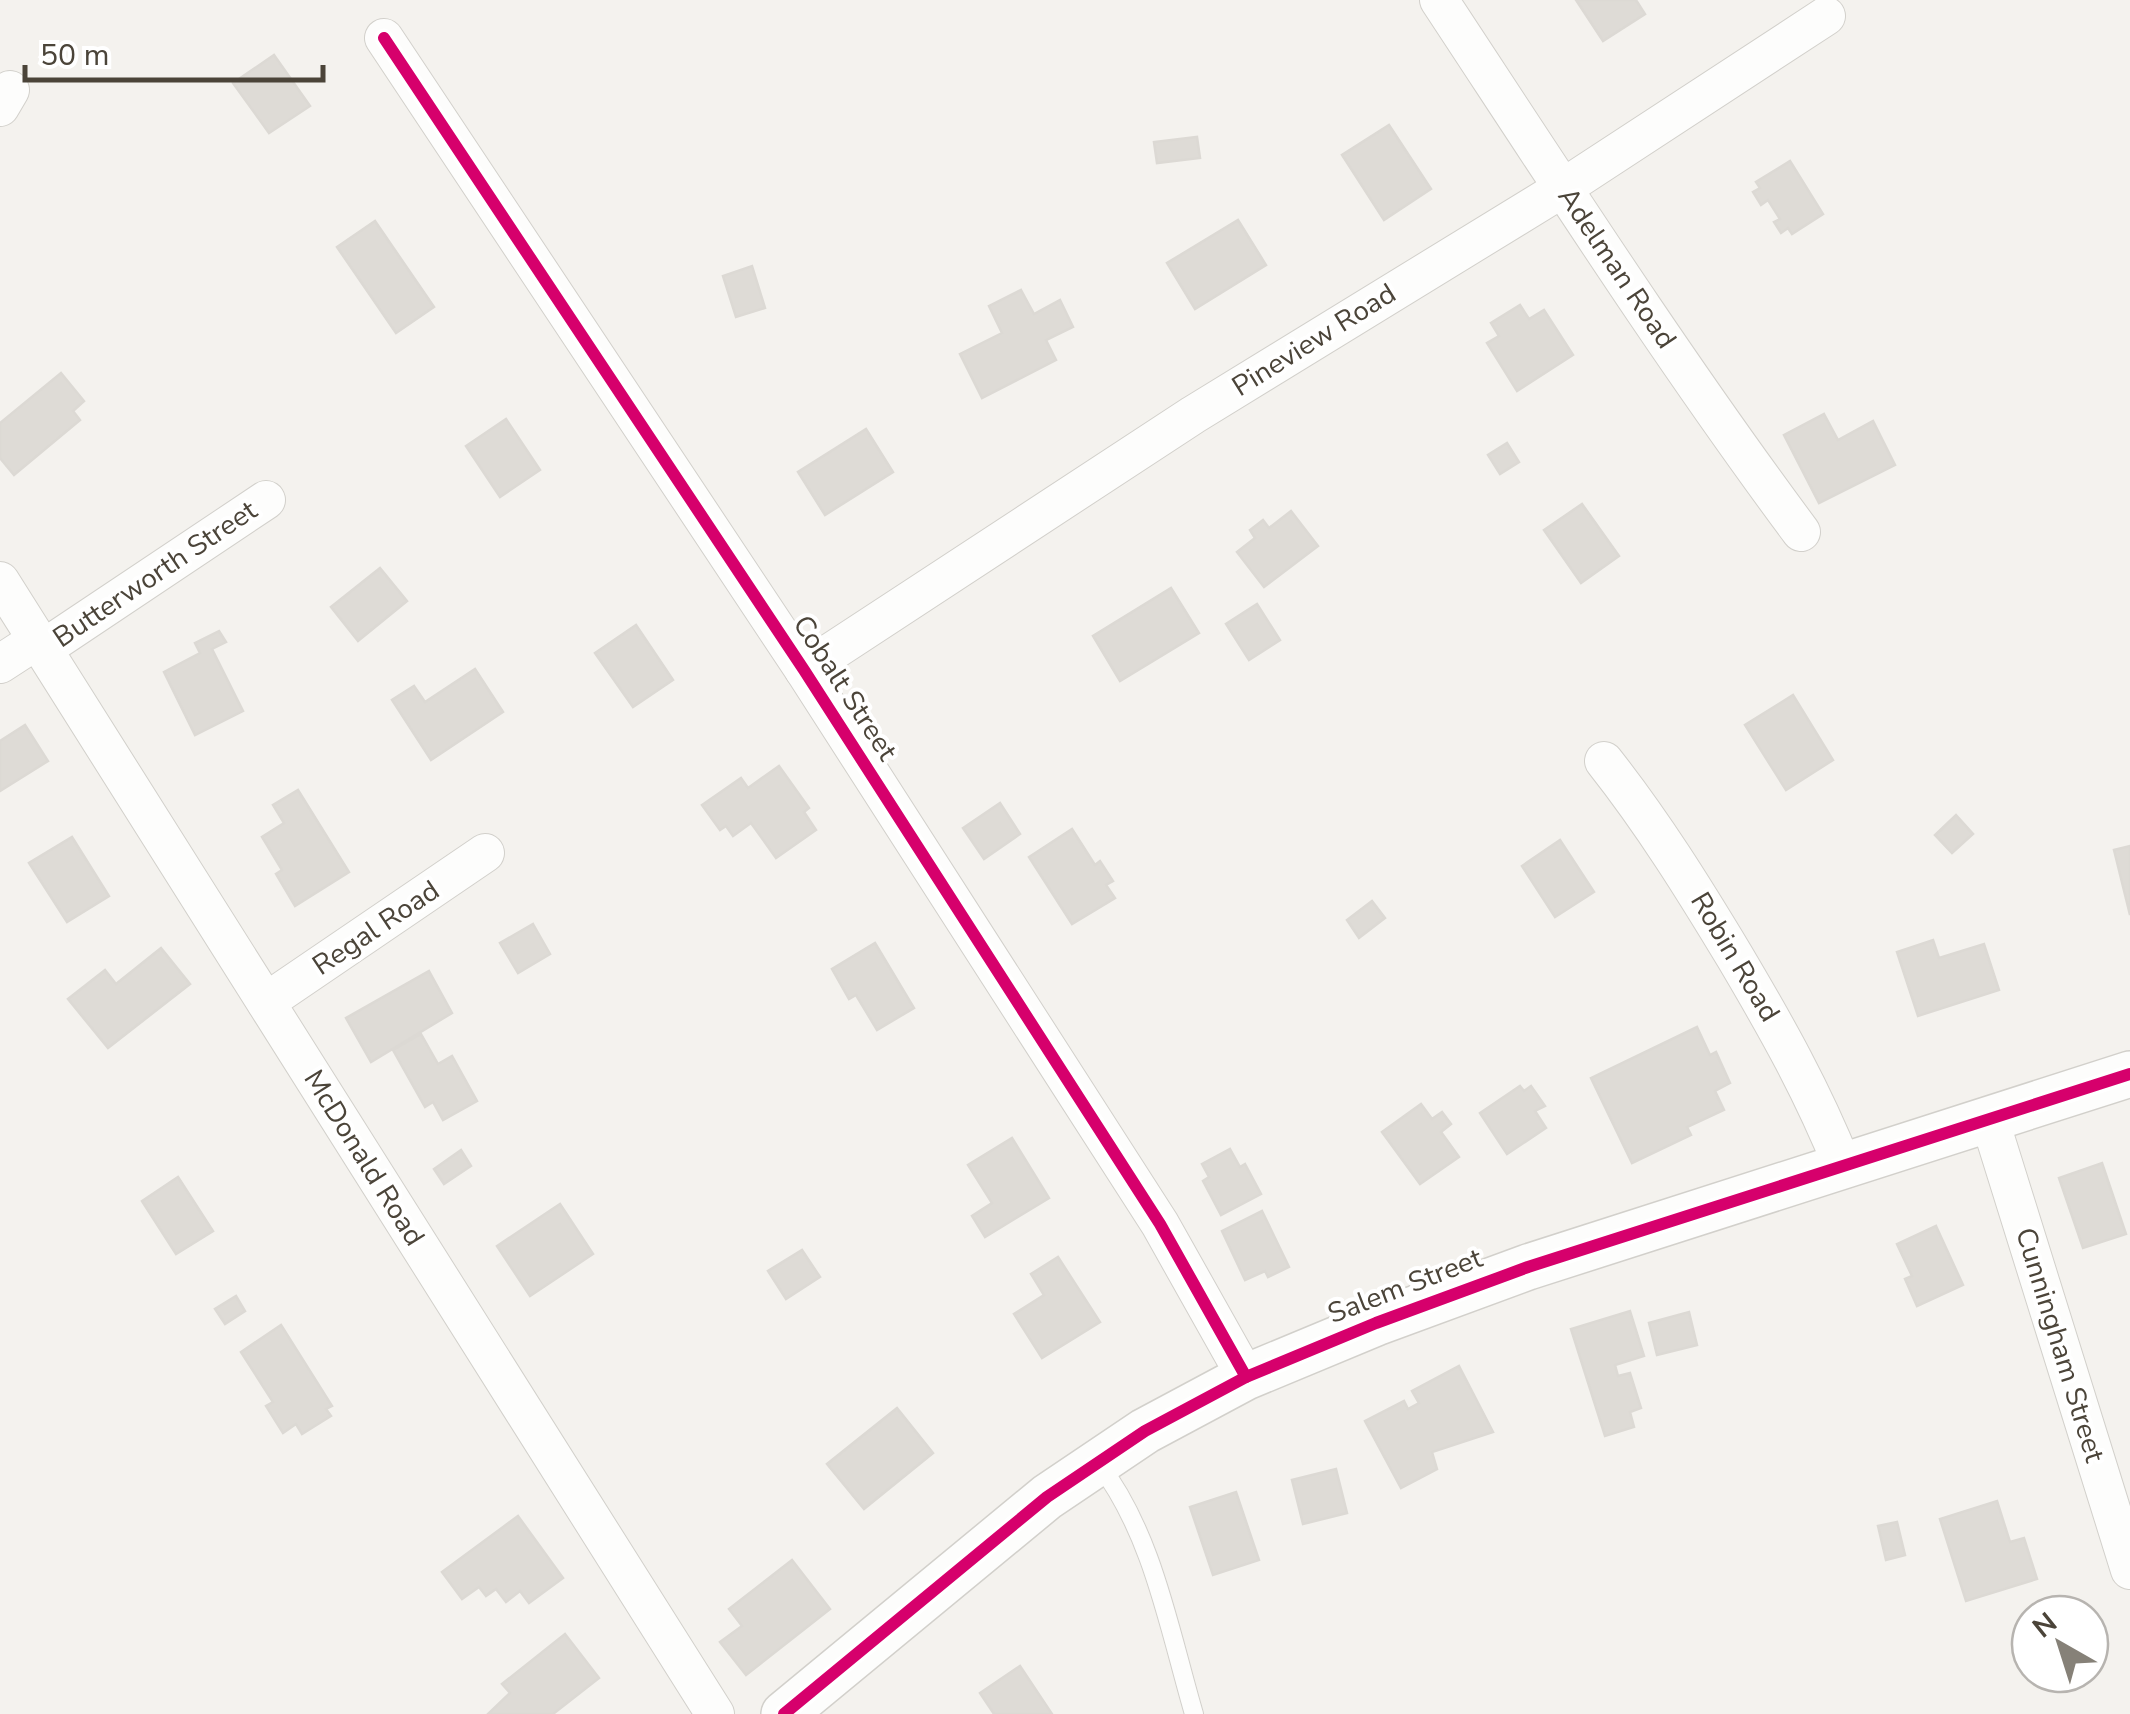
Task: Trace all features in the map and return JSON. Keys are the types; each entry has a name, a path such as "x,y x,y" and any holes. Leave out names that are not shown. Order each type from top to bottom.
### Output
{"street":[{"name":"Adelman Road","path":"1440,0 1562,188 1801,532"},
{"name":"Pineview Road","path":"804,670 1192,415 1562,188 1826,16"},
{"name":"Cobalt Street","path":"384,38 804,670 1160,1224 1246,1377"},
{"name":"Butterworth Street","path":"40,644 266,500"},
{"name":"McDonald Road","path":"0,580 715,1714"},
{"path":"0,664 40,644"},
{"name":"Robin Road","path":"1604,761 1650,819 1780,1033 1809,1084 1844,1166"},
{"name":"Regal Road","path":"266,1002 485,852"},
{"name":"Salem Street","path":"784,1714 1046,1497 1145,1431 1246,1377 1376,1322 1528,1267 2130,1074"},
{"name":"Cunningham Street","path":"1990,1121 2130,1570"}],"lane":[{"path":"1097,1461 1115,1484 1146,1549 1194,1714"}],"building":[{"path":"1576,0 1636,0 1645,14 1603,41"},
{"path":"274,55 310,106 269,133 233,83"},
{"path":"1389,125 1431,189 1384,220 1342,155"},
{"path":"1197,137 1200,158 1157,163 1154,142"},
{"path":"1790,161 1823,214 1792,234 1788,228 1781,233 1774,222 1780,219 1768,200 1761,205 1753,192 1760,188 1756,182"},
{"path":"1238,220 1266,265 1195,309 1167,263"},
{"path":"375,221 434,307 396,333 337,247"},
{"path":"752,266 765,308 736,317 723,276"},
{"path":"1021,290 1034,314 1060,300 1073,327 1046,340 1056,360 982,398 960,354 1002,333 989,306"},
{"path":"1520,305 1529,319 1544,310 1573,355 1517,391 1487,343 1499,336 1491,323"},
{"path":"61,373 84,401 73,411 80,420 14,475 0,458 0,423"},
{"path":"1824,414 1838,440 1873,421 1895,465 1819,503 1784,435"},
{"path":"506,419 540,470 500,497 466,446"},
{"path":"866,429 893,472 825,515 798,472"},
{"path":"1507,443 1519,462 1500,474 1488,455"},
{"path":"1582,504 1619,556 1581,583 1544,530"},
{"path":"1291,511 1318,546 1264,587 1237,552 1255,538 1250,530 1263,520 1269,528"},
{"path":"380,568 407,601 358,641 331,607"},
{"path":"1171,588 1199,633 1120,681 1093,636"},
{"path":"1257,604 1280,640 1249,660 1226,624"},
{"path":"636,625 673,680 633,707 595,653"},
{"path":"219,631 226,642 212,649 243,711 195,735 164,672 200,653 195,643"},
{"path":"475,669 503,712 431,760 392,700 414,686 425,702"},
{"path":"1793,695 1833,760 1786,790 1745,725"},
{"path":"25,725 48,761 0,791 0,741"},
{"path":"779,766 809,808 804,812 816,830 776,858 751,823 733,836 726,826 720,830 702,805 741,778 748,788"},
{"path":"298,790 349,872 295,906 276,874 282,870 262,837 284,823 273,805"},
{"path":"1000,803 1020,834 984,859 963,828"},
{"path":"1956,815 1973,834 1952,853 1935,835"},
{"path":"1072,829 1095,865 1100,861 1113,881 1106,885 1115,898 1072,924 1029,857"},
{"path":"72,837 109,896 67,922 29,863"},
{"path":"1560,840 1594,892 1555,917 1522,866"},
{"path":"2130,846 2130,915 2114,850"},
{"path":"1372,901 1385,918 1359,938 1347,920"},
{"path":"533,924 550,954 518,973 500,943"},
{"path":"1933,940 1939,958 1984,944 1999,990 1918,1016 1897,952"},
{"path":"875,943 914,1008 877,1030 856,995 849,999 832,969"},
{"path":"161,948 190,984 108,1048 68,999 105,970 116,984"},
{"path":"429,971 452,1013 371,1062 346,1018"},
{"path":"1697,1027 1710,1055 1716,1052 1730,1083 1715,1091 1724,1110 1687,1127 1691,1135 1632,1163 1591,1078"},
{"path":"421,1034 438,1064 452,1056 477,1101 443,1120 433,1102 425,1107 393,1050"},
{"path":"1520,1086 1524,1091 1531,1086 1545,1106 1535,1111 1546,1128 1507,1154 1480,1113"},
{"path":"1421,1104 1432,1119 1442,1112 1451,1124 1441,1132 1459,1157 1420,1184 1382,1132"},
{"path":"1012,1138 1049,1198 985,1237 972,1216 992,1203 968,1165"},
{"path":"1230,1149 1240,1167 1245,1164 1261,1194 1221,1215 1203,1181 1209,1177 1202,1164"},
{"path":"461,1150 471,1166 444,1184 434,1169"},
{"path":"2102,1163 2126,1234 2083,1248 2059,1178"},
{"path":"178,1177 213,1231 176,1254 142,1201"},
{"path":"560,1204 593,1254 530,1296 497,1246"},
{"path":"1262,1211 1289,1267 1268,1277 1265,1271 1245,1280 1222,1231"},
{"path":"1936,1226 1963,1285 1917,1306 1905,1279 1912,1276 1897,1244"},
{"path":"802,1250 820,1277 786,1299 768,1271"},
{"path":"1058,1257 1100,1322 1042,1358 1014,1314 1044,1295 1031,1274"},
{"path":"236,1296 245,1311 225,1324 215,1309"},
{"path":"1630,1311 1644,1356 1615,1365 1618,1376 1630,1373 1641,1408 1630,1412 1634,1427 1605,1436 1571,1329"},
{"path":"1689,1312 1697,1345 1657,1355 1649,1323"},
{"path":"281,1325 332,1406 326,1409 331,1416 302,1434 296,1424 283,1433 266,1406 273,1402 241,1352"},
{"path":"1459,1366 1493,1432 1432,1452 1437,1469 1401,1488 1365,1421 1404,1401 1408,1409 1419,1403 1412,1391"},
{"path":"897,1408 933,1453 864,1509 827,1464"},
{"path":"1336,1469 1347,1513 1303,1524 1292,1480"},
{"path":"1236,1492 1259,1560 1213,1575 1190,1507"},
{"path":"1997,1501 2010,1542 2024,1538 2037,1579 1966,1601 1940,1519"},
{"path":"518,1516 563,1578 529,1603 520,1591 506,1602 496,1589 486,1596 479,1587 462,1599 442,1572"},
{"path":"1897,1522 1905,1555 1886,1560 1878,1526"},
{"path":"792,1560 830,1609 746,1675 720,1642 742,1626 729,1609"},
{"path":"565,1634 599,1678 553,1714 488,1714 510,1693 502,1684"},
{"path":"1020,1666 1052,1714 994,1714 980,1693"}],"cycle path":[{"path":"384,38 804,670 1160,1224 1246,1377"},
{"path":"784,1714 1047,1497 1145,1431 1246,1377 1376,1323 1528,1267 2130,1074"}]}
